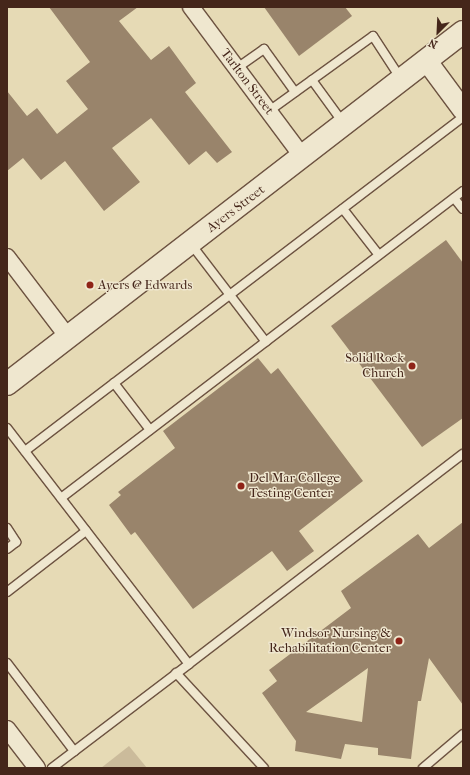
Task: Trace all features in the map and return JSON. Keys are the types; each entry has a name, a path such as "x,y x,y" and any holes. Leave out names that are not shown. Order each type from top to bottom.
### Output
{"main road":[{"name":"Ayers Street","path":"7,384 463,32"}],"street":[{"name":"Tarlton Street","path":"191,7 303,157"},
{"path":"426,60 463,110"},
{"path":"7,257 68,337"},
{"path":"7,729 37,768"}],"lane":[{"path":"269,111 373,36 401,79"},
{"path":"237,68 264,48 295,92"},
{"path":"312,80 344,124"},
{"path":"25,451 463,117"},
{"path":"61,498 463,191"},
{"path":"454,198 463,209"},
{"path":"343,208 379,256"},
{"path":"190,243 266,342"},
{"path":"114,383 150,430"},
{"path":"7,428 189,664"},
{"path":"52,768 463,454"},
{"path":"7,528 16,542 7,549"},
{"path":"7,592 86,531"},
{"path":"7,664 74,751"},
{"path":"176,673 264,768"},
{"path":"423,768 463,734"}],"shaded area":[{"path":"129,746 147,768 101,768"}],"building":[{"path":"49,7 138,7 119,21 151,60 169,46 196,83 185,92 232,152 217,163 206,151 189,165 151,118 112,148 140,182 104,211 65,161 41,180 23,158 7,171 7,91 27,116 37,108 57,134 88,109 66,81 90,62"},
{"path":"264,7 345,7 352,16 299,56"},
{"name":"Solid Rock Church","path":"446,240 463,263 463,418 422,447 331,326"},
{"name":"Del Mar College Testing Center","path":"258,358 271,374 278,368 363,481 299,531 314,551 287,571 272,551 193,609 135,532 131,535 109,505 121,495 118,492 175,448 163,431"},
{"name":"Windsor Nursing & Rehabilitation Center","path":"463,522 463,705 429,658 421,701 418,701 411,759 378,755 378,748 345,744 341,759 295,751 296,741 262,693 277,681 269,670 351,608 341,591 418,534 429,548","holes":["368,668 362,722 306,712"]}],"place":[{"name":"Ayers @ Edwards","path":"90,285"},
{"name":"Solid Rock Church","path":"412,366"},
{"name":"Del Mar College Testing Center","path":"241,486"},
{"name":"Windsor Nursing & Rehabilitation Center","path":"399,641"}]}
